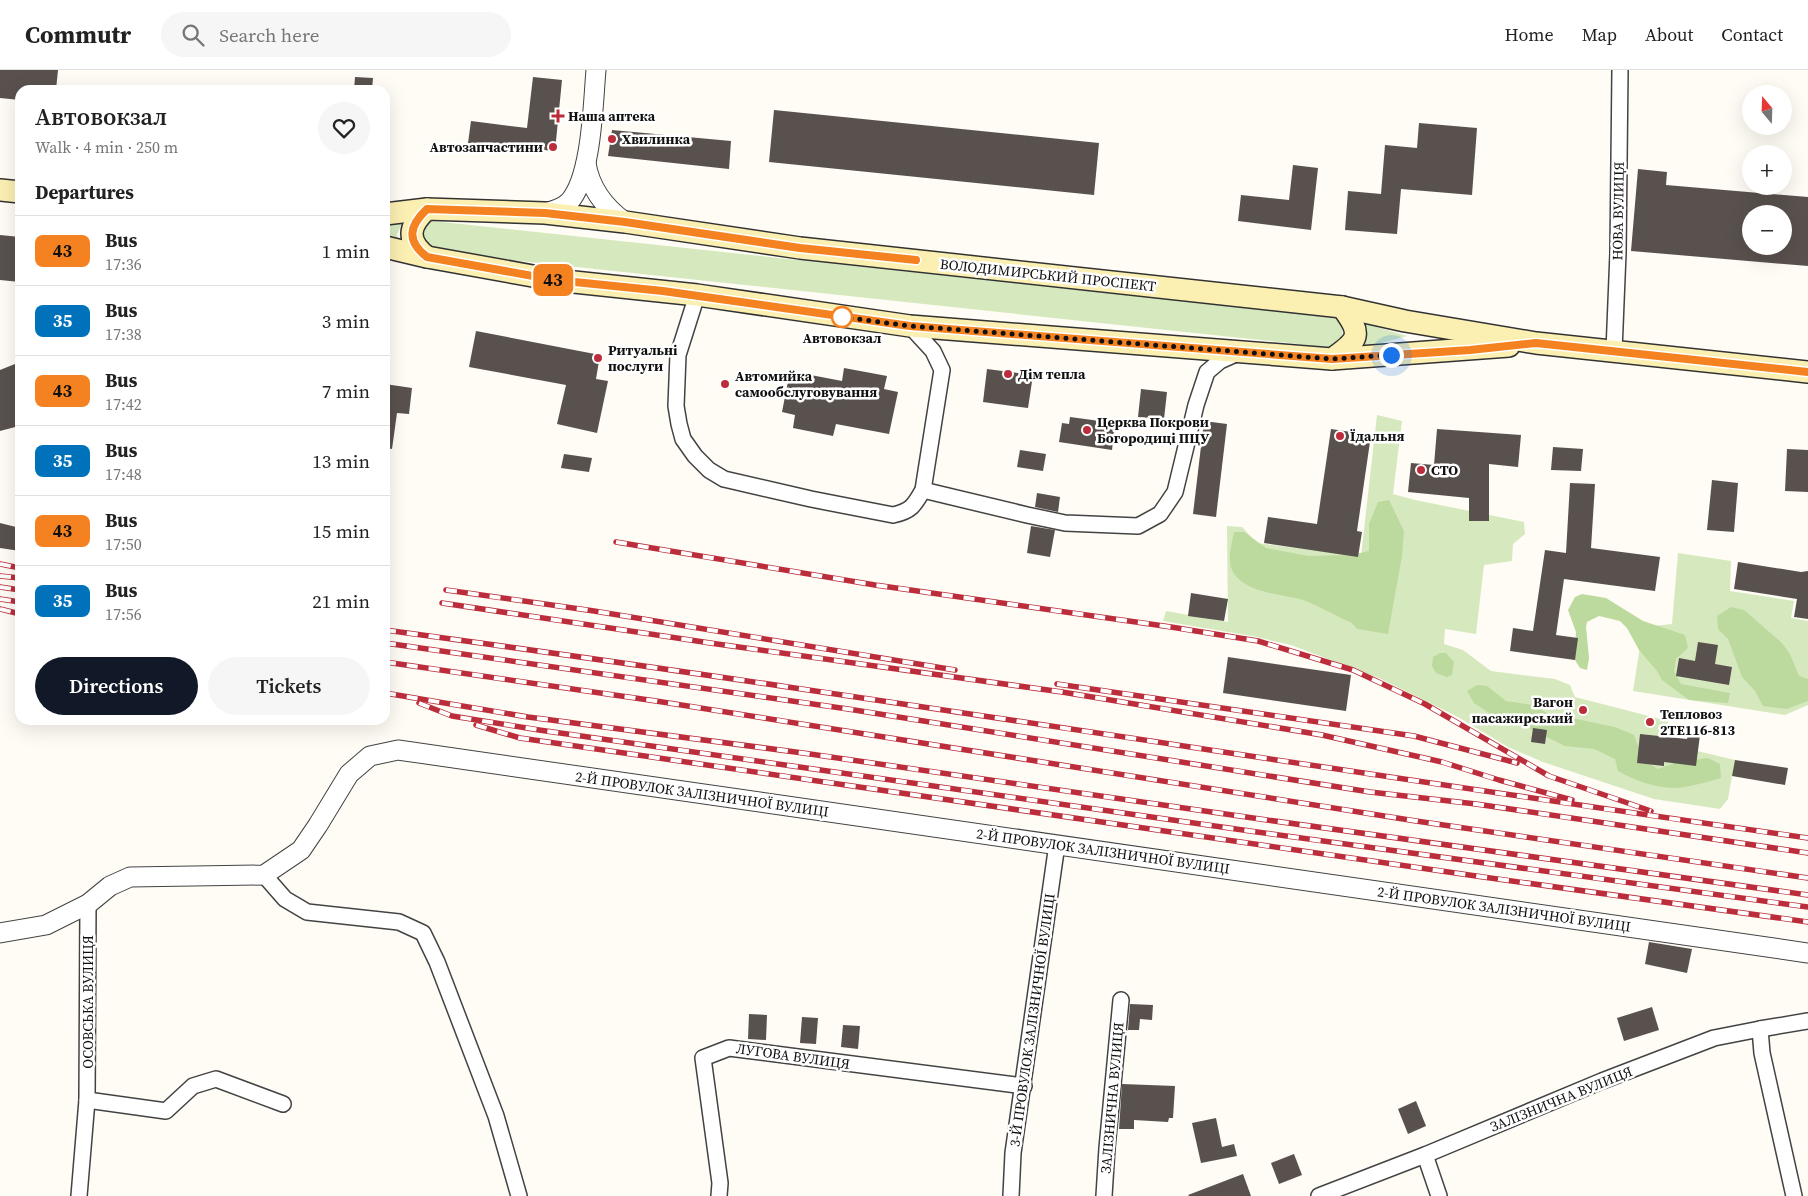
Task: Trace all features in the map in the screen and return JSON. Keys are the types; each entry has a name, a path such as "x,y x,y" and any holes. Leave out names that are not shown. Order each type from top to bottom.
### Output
{"main road":[{"path":"0,190 15,192"},
{"name":"ВОЛОДИМИРСЬКИЙ ПРОСПЕКТ","path":"390,213 427,209 545,213 625,222 800,248 1342,308 1405,321 1536,343 1808,372"},
{"path":"427,209 417,219 412,229 412,239 420,252 427,257"},
{"name":"ВОЛОДИМИРСЬКИЙ ПРОСПЕКТ","path":"390,247 427,257 555,280 696,295 910,326 1332,359 1470,350 1536,343"},
{"path":"1332,359 1349,347 1354,340 1355,331 1352,322 1342,308"}],"street":[{"path":"545,213 558,210 569,202 581,181 586,163 596,70"},
{"name":"НОВА ВУЛИЦЯ","path":"1614,351 1618,253 1620,70"},
{"path":"586,163 588,175 597,195 606,207 625,222"},
{"path":"576,191 597,195"},
{"path":"696,295 678,355 676,406 683,439 695,456 709,470 724,479 812,500 893,515 905,512 914,506 923,490 942,370 933,351 910,326"},
{"path":"923,490 1065,523 1138,526 1160,514 1175,492 1196,405 1207,372 1220,361 1241,351"},
{"name":"2-Й ПРОВУЛОК ЗАЛІЗНИЧНОЇ ВУЛИЦІ","path":"264,875 301,850 349,774 370,756 398,750 1808,953"},
{"name":"3-Й ПРОВУЛОК ЗАЛІЗНИЧНОЇ ВУЛИЦІ","path":"1011,1196 1014,1153 1057,844"},
{"path":"0,934 46,925 88,904 110,886 130,877 264,875 285,899 308,912 398,922 423,933 438,962 496,1116 518,1196"},
{"name":"ОСОВСЬКА ВУЛИЦЯ","path":"79,1196 87,1100 88,904"},
{"name":"ЗАЛІЗНИЧНА ВУЛИЦЯ","path":"1104,1196 1122,1000"},
{"name":"ЗАЛІЗНИЧНА ВУЛИЦЯ","path":"1319,1196 1425,1155 1602,1081 1714,1038 1808,1021"},
{"path":"1760,1029 1762,1053 1794,1196"},
{"name":"ЛУГОВА ВУЛИЦЯ","path":"718,1196 720,1183 703,1058 729,1048 1024,1086"},
{"path":"87,1100 166,1112 193,1086 216,1079 283,1104"},
{"path":"1425,1155 1439,1196"}],"green space":[{"path":"403,221 397,234 398,246 390,244 390,222"},
{"path":"433,221 1332,317 1341,325 1342,335 1337,343 1326,347 427,251 420,231 427,223"},
{"path":"1363,323 1407,336 1360,349"},
{"path":"1377,415 1402,421 1393,494 1524,522 1525,534 1513,544 1512,561 1484,565 1476,634 1445,629 1444,644 1463,650 1491,671 1555,679 1570,685 1575,697 1668,721 1668,744 1735,760 1728,799 1720,809 1654,799 1543,762 1508,747 1458,717 1381,679 1291,645 1252,636 1163,621 1166,611 1228,622 1227,526 1242,527 1257,543 1361,556"},
{"path":"1389,500 1404,531 1402,556 1388,634 1357,629 1352,623 1306,601 1255,589 1237,578 1232,570 1230,556 1234,532 1244,532 1266,548 1308,556 1352,555 1369,551 1369,524 1378,502"},
{"path":"1678,553 1731,561 1730,591 1794,601 1791,618 1808,621 1808,705 1785,715 1633,691 1643,627 1672,624"},
{"path":"1582,594 1606,598 1643,621 1685,635 1688,648 1676,659 1674,671 1681,684 1730,693 1728,703 1689,700 1662,680 1657,671 1639,650 1627,628 1620,621 1599,616 1587,622 1589,658 1587,670 1580,668 1575,660 1576,632 1568,610 1575,597"},
{"path":"1731,607 1744,610 1782,643 1790,654 1799,676 1808,679 1808,701 1787,709 1763,706 1755,691 1742,677 1728,639 1718,629 1717,616"},
{"path":"1440,653 1446,653 1454,662 1452,675 1447,677 1436,673 1432,666 1433,657"},
{"path":"1477,685 1487,686 1506,701 1533,705 1547,713 1615,727 1634,735 1643,760 1658,769 1675,763 1708,758 1720,764 1721,778 1681,788 1662,787 1635,779 1618,771 1615,759 1594,749 1565,746 1518,723 1506,724 1474,703 1467,691"}],"building":[{"path":"0,70 58,70 56,85 15,85 15,100 0,98"},
{"path":"355,77 373,78 372,85 354,85"},
{"path":"533,77 562,80 555,151 468,143 471,121 527,128"},
{"path":"774,110 1099,143 1094,195 769,162"},
{"path":"1419,123 1477,128 1472,195 1401,189 1397,234 1345,230 1348,191 1381,194 1385,145 1417,148"},
{"path":"612,130 731,141 729,169 608,156"},
{"path":"1293,165 1318,168 1311,230 1238,221 1241,195 1289,200"},
{"path":"1638,169 1667,172 1666,185 1742,191 1742,195 1808,197 1808,266 1631,251"},
{"path":"0,235 15,236 15,282 0,280"},
{"path":"476,331 600,355 596,379 608,381 597,433 557,424 566,385 469,367"},
{"path":"15,364 15,427 0,431 0,370"},
{"path":"844,368 887,376 884,389 898,392 889,434 836,424 833,436 793,428 795,415 782,412 790,371 842,381"},
{"path":"987,369 1033,375 1028,408 983,402"},
{"path":"390,385 412,388 409,414 397,413 392,449 390,449"},
{"path":"1141,389 1167,392 1164,419 1138,417"},
{"name":"Церква Покрови Богородиці ПЦУ","path":"1070,417 1115,423 1112,450 1059,442 1062,423 1069,424"},
{"path":"1204,421 1227,424 1216,517 1193,514"},
{"path":"1331,429 1371,435 1357,531 1362,532 1358,557 1264,543 1268,517 1317,524"},
{"path":"1437,429 1521,435 1518,467 1489,464 1489,521 1469,521 1469,498 1408,492 1411,463 1434,465"},
{"path":"1553,447 1583,449 1581,471 1551,470"},
{"path":"1787,449 1808,450 1808,492 1785,491"},
{"path":"1020,450 1046,454 1043,471 1017,467"},
{"path":"564,454 592,458 589,472 561,468"},
{"path":"1712,480 1738,483 1734,532 1707,530"},
{"path":"1570,483 1595,484 1591,548 1660,557 1655,591 1564,579 1556,635 1578,638 1575,660 1510,651 1513,628 1533,631 1545,550 1566,553"},
{"path":"1037,493 1060,497 1058,512 1035,507"},
{"path":"0,523 15,527 15,550 0,548"},
{"path":"1031,526 1055,530 1050,557 1027,553"},
{"path":"1738,562 1801,572 1808,571 1808,619 1794,617 1797,599 1734,589"},
{"path":"1191,593 1228,599 1224,621 1188,616"},
{"path":"1698,642 1718,645 1715,664 1732,667 1729,685 1676,676 1679,658 1695,661"},
{"path":"1228,657 1351,675 1346,711 1223,693"},
{"path":"1533,728 1547,730 1545,744 1531,742"},
{"path":"1688,733 1700,735 1696,766 1664,762 1664,766 1637,763 1640,734 1687,739"},
{"path":"1735,760 1788,768 1785,785 1732,776"},
{"path":"1649,942 1692,949 1687,973 1645,964"},
{"path":"1130,1004 1153,1005 1152,1020 1140,1019 1139,1030 1128,1030"},
{"path":"1652,1007 1659,1030 1624,1041 1617,1018"},
{"path":"749,1014 767,1015 766,1040 748,1039"},
{"path":"802,1017 818,1018 816,1044 800,1043"},
{"path":"843,1025 860,1026 858,1049 841,1047"},
{"path":"1122,1084 1175,1086 1173,1118 1169,1118 1168,1122 1134,1120 1134,1129 1119,1129"},
{"path":"1416,1101 1426,1126 1408,1134 1398,1109"},
{"path":"1216,1118 1222,1147 1234,1144 1237,1156 1201,1163 1192,1123"},
{"path":"1294,1154 1302,1175 1279,1184 1271,1163"},
{"path":"1243,1174 1251,1196 1188,1195"}],"railway":[{"path":"616,542 875,585 1258,641 1353,670 1425,704 1549,776 1651,811"},
{"path":"0,564 15,567"},
{"path":"0,576 15,578"},
{"path":"0,587 15,589"},
{"path":"446,590 594,611 955,670"},
{"path":"0,599 15,601"},
{"path":"442,603 717,644 1062,692 1322,735 1442,762 1572,800"},
{"path":"0,609 15,613"},
{"path":"390,631 741,680 1808,838"},
{"path":"390,644 848,709 1370,792 1476,804 1808,853"},
{"path":"390,663 656,701 1416,821 1808,878"},
{"path":"1057,684 1414,736 1517,763"},
{"path":"390,694 528,717 803,753 1808,895"},
{"path":"419,703 452,716 539,730 1257,832 1808,907"},
{"path":"476,725 520,738 1808,922"}],"bus line":[{"name":"43","path":"916,260 800,248 625,222 545,213 427,209 417,219 412,229 412,239 420,252 427,257 555,280 696,295 910,326 1332,359 1470,350 1536,343 1808,372"}],"place":[{"name":"Наша аптека","path":"558,116"},
{"name":"Хвилинка","path":"612,139"},
{"name":"Автозапчастини","path":"553,147"},
{"name":"Автовокзал","path":"842,317"},
{"name":"Ритуальні послуги","path":"598,358"},
{"name":"Дім тепла","path":"1008,374"},
{"name":"Автомийка самообслуговування","path":"725,384"},
{"name":"Церква Покрови Богородиці ПЦУ","path":"1087,430"},
{"name":"Їдальня","path":"1340,436"},
{"name":"СТО","path":"1421,470"},
{"name":"Вагон пасажирський","path":"1583,710"},
{"name":"Тепловоз 2ТЕ116-813","path":"1650,722"}],"route":[{"path":"842,317 910,326 1332,359 1391,355"}]}
